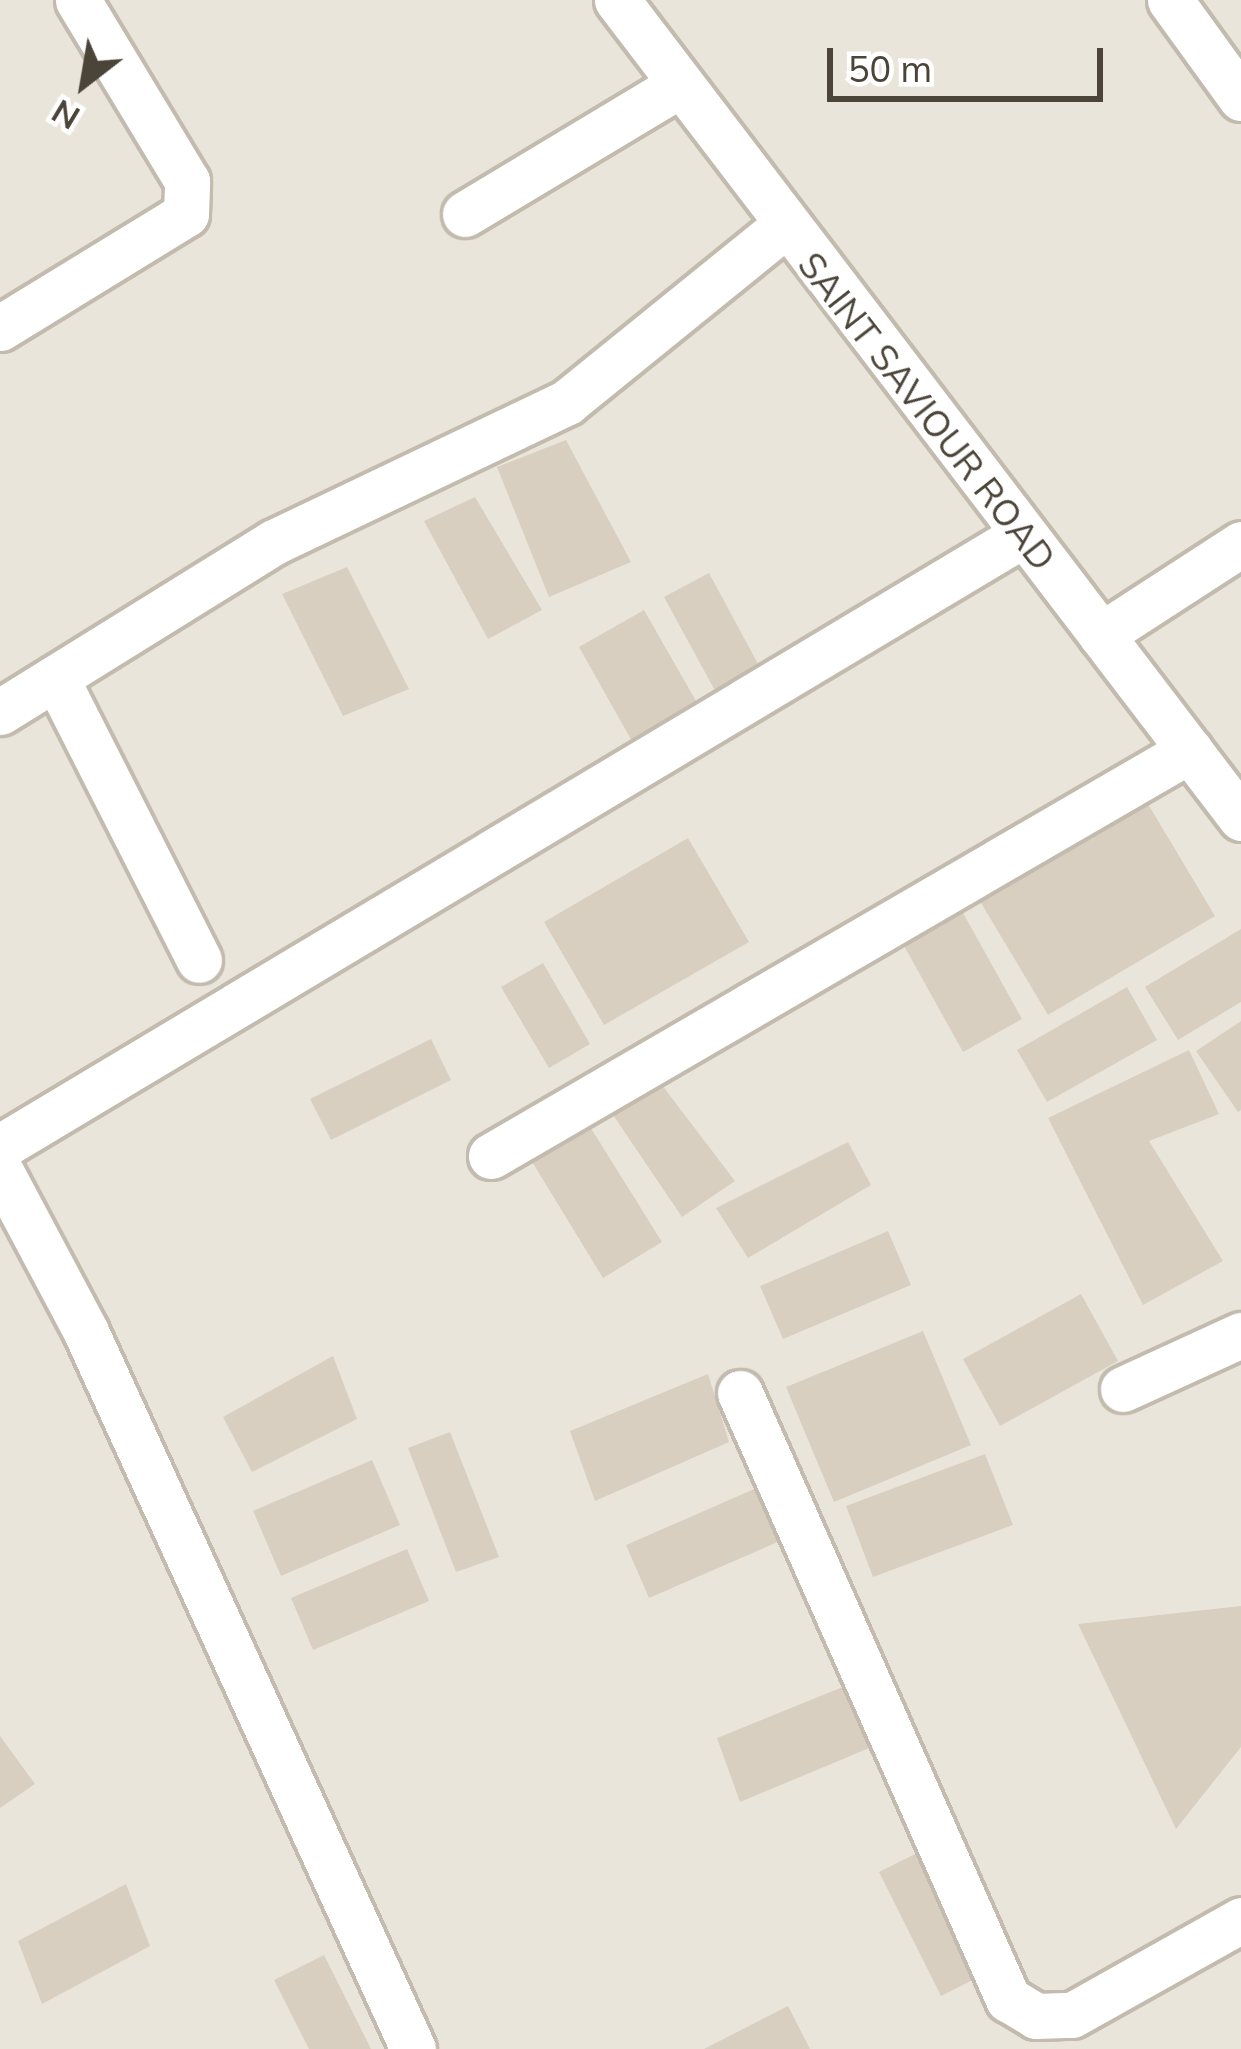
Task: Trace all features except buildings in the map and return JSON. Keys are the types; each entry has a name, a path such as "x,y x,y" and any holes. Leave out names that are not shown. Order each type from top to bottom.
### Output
{"street":[{"path":"0,328 186,214 187,181 78,0"},
{"name":"SAINT SAVIOUR ROAD","path":"617,0 784,226 1241,818"},
{"path":"1170,0 1241,98"},
{"path":"465,214 680,85"},
{"path":"0,712 274,542 567,401 784,226"},
{"path":"0,1148 1021,536"},
{"path":"1101,635 1241,544"},
{"path":"56,678 199,960"},
{"path":"491,1156 1190,750"},
{"path":"0,1170 86,1332 413,2049"},
{"path":"1123,1389 1241,1335"},
{"path":"740,1393 1008,1999 1036,2016 1072,2015 1241,1920"}],"shaded area":[{"path":"0,0 1241,0 1241,2049 0,2049"}]}
